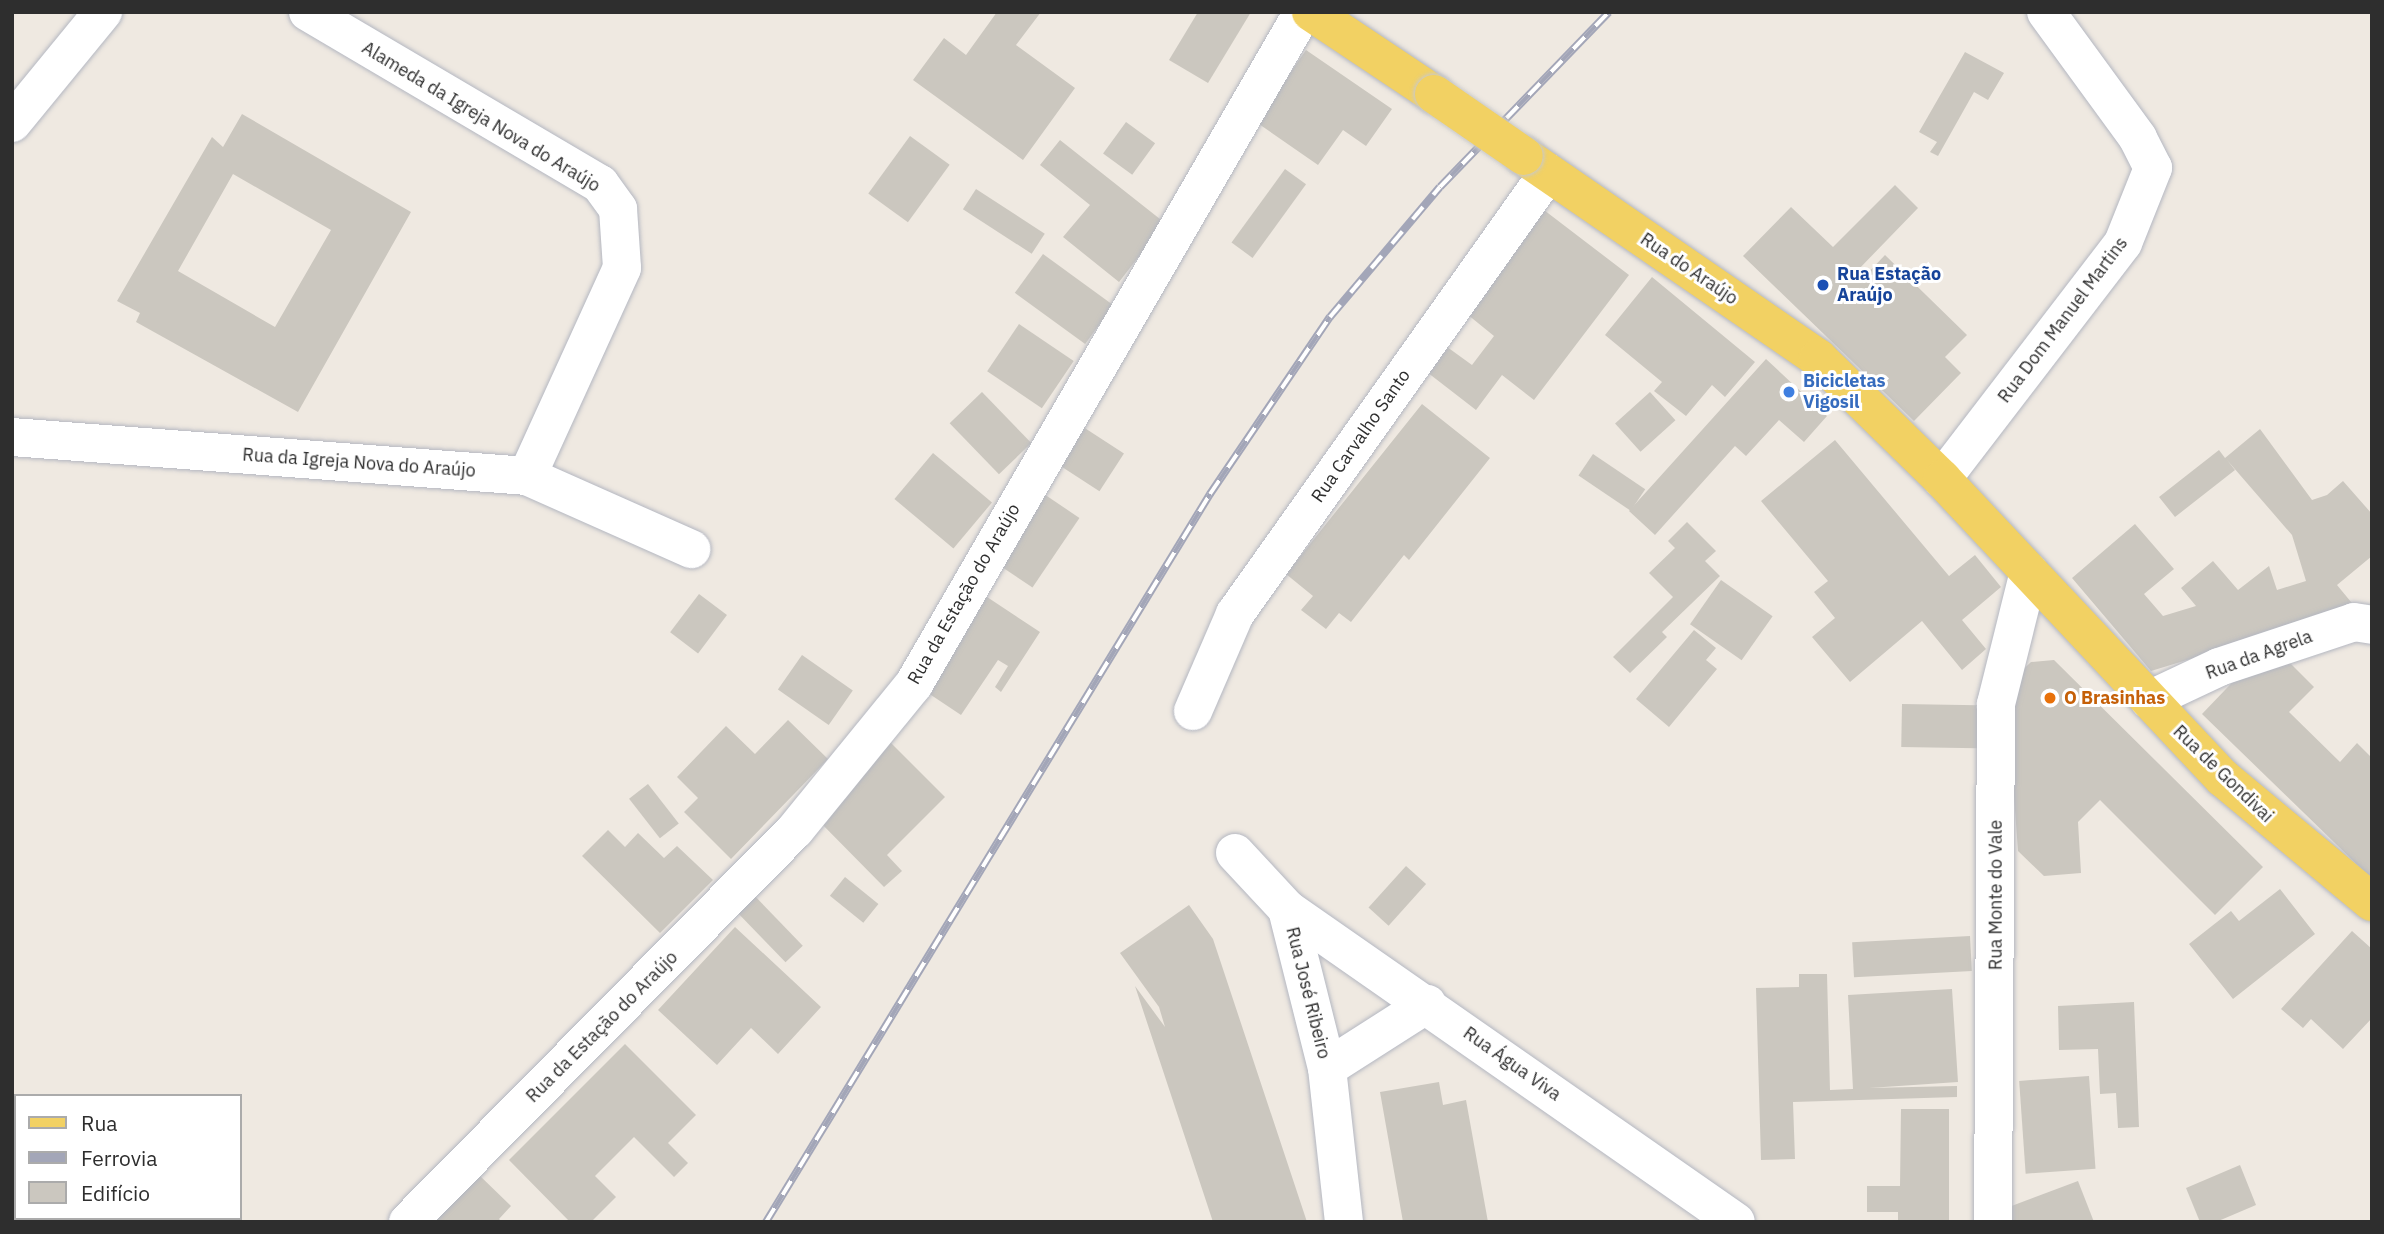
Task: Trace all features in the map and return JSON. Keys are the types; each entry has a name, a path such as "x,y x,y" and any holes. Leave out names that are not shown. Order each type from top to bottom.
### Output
{"main road":[{"name":"Rua do Araújo","path":"1311,12 1818,358 1942,480 2029,572"},
{"name":"Rua de Gondivai","path":"2029,572 2223,778 2372,902"}],"street":[{"path":"12,123 103,12"},
{"name":"Alameda da Igreja Nova do Araújo","path":"308,12 600,184 618,209 622,268 527,477"},
{"name":"Rua da Estação do Araújo","path":"408,1222 795,830 914,684 1303,12"},
{"name":"Rua Dom Manuel Martins","path":"1942,480 2123,243 2153,168 2138,138 2046,12"},
{"name":"Rua Carvalho Santo","path":"1194,711 1235,614 1536,164"},
{"name":"Rua da Igreja Nova do Araújo","path":"12,436 527,477 691,549"},
{"name":"Rua Monte do Vale","path":"1993,1222 1996,704 2029,572"},
{"name":"Rua da Agrela","path":"2149,699 2219,667 2354,622 2372,625"},
{"name":"Rua José Ribeiro","path":"1235,853 1287,909 1327,1069 1343,1222"},
{"name":"Rua Água Viva","path":"1287,909 1427,1004 1736,1222"},
{"name":"Rua José Ribeiro","path":"1327,1069 1427,1004"}],"building":[{"path":"997,12 1041,12 1016,45 1075,88 1023,160 913,80 944,38 966,55"},
{"path":"1198,12 1251,12 1208,83 1169,60"},
{"path":"1306,50 1392,109 1366,146 1343,130 1318,165 1256,122"},
{"path":"1965,52 2004,73 1988,100 1974,92 1938,156 1930,152 1937,142 1919,132"},
{"path":"242,114 411,212 298,412 136,322 140,313 117,301 212,137 223,147","holes":["233,174 331,230 275,327 178,271"]},
{"path":"1126,122 1155,143 1132,175 1103,154"},
{"path":"910,136 950,165 908,222 868,193"},
{"path":"1060,140 1165,223 1119,282 1063,237 1090,205 1040,165"},
{"path":"1285,169 1306,184 1253,258 1232,243"},
{"path":"1895,185 1918,208 1857,271 1864,277 1885,255 1967,335 1945,357 1961,373 1914,421 1743,256 1791,207 1833,247"},
{"path":"976,189 1045,234 1032,254 963,209"},
{"path":"1540,207 1629,275 1534,400 1502,375 1476,410 1423,369 1443,344 1472,365 1494,336 1462,310"},
{"path":"1043,254 1113,305 1085,344 1015,293"},
{"path":"1652,277 1755,362 1725,397 1712,385 1686,416 1654,391 1662,382 1605,335"},
{"path":"1019,324 1074,361 1042,408 987,371"},
{"path":"1766,359 1827,416 1804,442 1779,420 1746,456 1735,446 1655,535 1629,511"},
{"path":"982,392 1031,443 999,474 950,423"},
{"path":"1650,392 1675,420 1640,452 1615,423"},
{"path":"1422,404 1490,458 1409,560 1404,555 1351,622 1339,613 1326,629 1301,610 1313,596 1286,574"},
{"path":"1077,423 1124,453 1099,491 1052,461"},
{"path":"2260,429 2312,500 2327,495 2343,481 2372,514 2372,556 2337,585 2356,608 2151,671 2072,578 2135,524 2174,569 2144,594 2163,616 2196,606 2181,588 2213,561 2238,590 2269,566 2277,590 2306,581 2292,535 2227,460 2235,470 2175,517 2159,497 2219,450 2225,458"},
{"path":"1835,440 1949,576 1975,555 2001,587 1962,620 1986,649 1962,670 1922,621 1850,682 1812,637 1835,618 1814,592 1828,581 1761,501"},
{"path":"933,453 992,502 953,548 894,499"},
{"path":"1593,454 1645,489 1631,511 1578,476"},
{"path":"1038,490 1079,518 1032,588 991,560"},
{"path":"1687,522 1716,551 1705,561 1720,576 1662,632 1667,637 1630,673 1613,657 1673,597 1649,573 1675,548 1668,541"},
{"path":"1721,580 1773,616 1742,660 1690,624"},
{"path":"978,591 1040,632 1001,692 995,687 1008,666 998,660 961,715 916,685"},
{"path":"699,594 727,615 698,653 670,632"},
{"path":"1694,630 1716,648 1706,660 1717,669 1669,727 1636,699"},
{"path":"2270,643 2314,687 2289,712 2340,762 2357,743 2372,758 2372,879 2202,714"},
{"path":"802,655 853,691 829,725 778,689"},
{"path":"2054,660 2263,867 2215,915 2100,800 2078,822 2081,873 2044,876 2018,851 2006,686 2031,662"},
{"path":"1902,704 1978,705 1977,748 1901,747"},
{"path":"788,720 828,759 731,859 684,812 698,798 677,777 726,726 755,754"},
{"path":"888,740 945,797 887,855 902,871 884,887 813,815"},
{"path":"648,784 679,823 660,838 629,799"},
{"path":"608,830 625,847 638,833 664,858 677,846 713,880 660,933 582,856"},
{"path":"1406,866 1426,884 1389,926 1369,908"},
{"path":"845,877 878,904 863,923 830,896"},
{"path":"2280,889 2315,934 2233,999 2189,944 2231,911 2239,921"},
{"path":"750,891 803,946 786,962 733,908"},
{"path":"1189,905 1213,939 1307,1222 1213,1222 1135,986 1165,1027 1159,1007 1120,953"},
{"path":"735,927 821,1007 778,1054 751,1028 717,1065 658,1010"},
{"path":"2352,931 2372,949 2372,1018 2343,1049 2311,1019 2303,1028 2281,1009"},
{"path":"1970,936 1972,971 1854,977 1852,942"},
{"path":"1799,974 1827,974 1830,1090 1853,1089 1848,995 1952,989 1958,1082 1869,1088 1957,1086 1957,1097 1793,1102 1795,1159 1761,1160 1756,988 1799,987"},
{"path":"2134,1002 2139,1127 2118,1128 2116,1093 2100,1094 2098,1049 2059,1050 2058,1006"},
{"path":"625,1044 696,1115 668,1143 688,1163 674,1177 634,1137 595,1176 616,1197 591,1222 570,1222 509,1160"},
{"path":"2089,1076 2095,1169 2026,1174 2019,1081"},
{"path":"1439,1082 1443,1105 1466,1100 1488,1222 1403,1222 1380,1092"},
{"path":"1901,1109 1949,1109 1949,1222 1898,1222 1898,1212 1867,1212 1867,1186 1900,1186"},
{"path":"2240,1165 2256,1205 2216,1222 2200,1222 2186,1188"},
{"path":"478,1174 511,1206 499,1219 502,1222 432,1222"},
{"path":"2078,1181 2094,1222 1996,1222 1993,1213"}],"railway":[{"path":"766,1222 1210,494 1330,317 1440,187 1609,12"}],"place":[{"name":"Rua Estação Araújo","path":"1823,285"},
{"name":"Bicicletas Vigosil","path":"1789,392"},
{"name":"O Brasinhas","path":"2050,698"}]}
